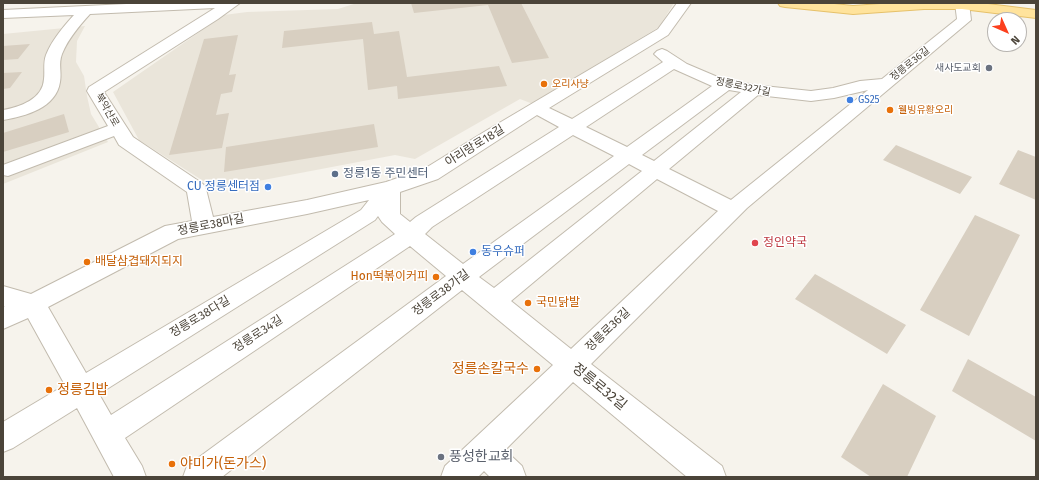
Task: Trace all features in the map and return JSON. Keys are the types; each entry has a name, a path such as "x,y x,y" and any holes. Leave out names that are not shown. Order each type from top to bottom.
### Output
{"main road":[{"path":"785,3 853,10 962,4 1036,14"}],"street":[{"name":"북악산로","path":"3,14 232,3"},
{"name":"북악산로","path":"204,226 196,189 126,141 94,91 232,3"},
{"name":"아리랑로18길","path":"390,188 431,174 536,108 663,32 684,3"},
{"name":"정릉로36길","path":"456,477 733,210 964,20 962,4"},
{"path":"3,115 34,105 49,92 52,82 52,61 62,39 86,10"},
{"path":"410,235 424,222 674,62 642,44"},
{"name":"정릉로32가길","path":"674,62 708,79 726,84 754,90 811,96 834,93 860,86 888,83"},
{"name":"정릉로38가길","path":"198,477 462,277 726,84"},
{"path":"493,302 754,90"},
{"path":"536,108 733,210"},
{"path":"8,170 118,128"},
{"name":"정릉로38마길","path":"3,319 173,232 308,207 390,188"},
{"name":"정릉로32길","path":"390,188 389,218 572,365 705,475"},
{"name":"정릉로38다길","path":"3,438 368,215 390,188"},
{"name":"정릉로34길","path":"106,434 410,235"},
{"path":"3,296 33,304 130,477"},
{"path":"484,450 511,477"}],"shaded area":[{"path":"357,3 674,3 659,27 533,104 520,99 415,159 395,155 216,189 139,140 113,92 224,15 247,12 338,9"},
{"path":"85,26 77,41 76,62 84,76 91,114 108,142 3,184 3,34"}],"building":[{"path":"411,3 521,3 549,58 512,63 488,5 414,13"},
{"path":"372,22 374,34 399,31 407,77 499,66 507,86 398,99 397,86 368,90 363,39 282,48 284,31"},
{"path":"238,35 229,75 236,74 232,92 221,94 216,115 229,113 222,148 169,155 204,39"},
{"path":"30,44 18,59 3,60 3,46"},
{"path":"22,72 10,88 3,89 3,73"},
{"path":"64,114 69,132 3,152 3,133"},
{"path":"374,124 378,147 224,172 226,147"},
{"path":"896,145 972,177 960,194 883,160"},
{"path":"1018,150 1036,157 1036,200 999,184"},
{"path":"975,215 1020,235 969,336 920,310"},
{"path":"815,274 906,325 887,354 795,299"},
{"path":"968,359 1036,397 1036,441 952,391"},
{"path":"883,384 936,416 907,477 871,477 841,457"}],"place":[{"name":"새사도교회","path":"989,68"},
{"name":"오리사냥","path":"544,84"},
{"name":"GS25","path":"850,100"},
{"name":"웰빙유황오리","path":"890,110"},
{"name":"정릉1동 주민센터","path":"335,174"},
{"name":"CU 정릉센터점","path":"268,187"},
{"name":"정인약국","path":"755,243"},
{"name":"동우슈퍼","path":"473,252"},
{"name":"배달삼겹돼지되지","path":"87,262"},
{"name":"Hon떡볶이커피","path":"436,277"},
{"name":"국민닭발","path":"528,303"},
{"name":"정릉손칼국수","path":"537,369"},
{"name":"정릉김밥","path":"49,390"},
{"name":"풍성한교회","path":"441,457"},
{"name":"야미가(돈가스)","path":"172,464"}]}
